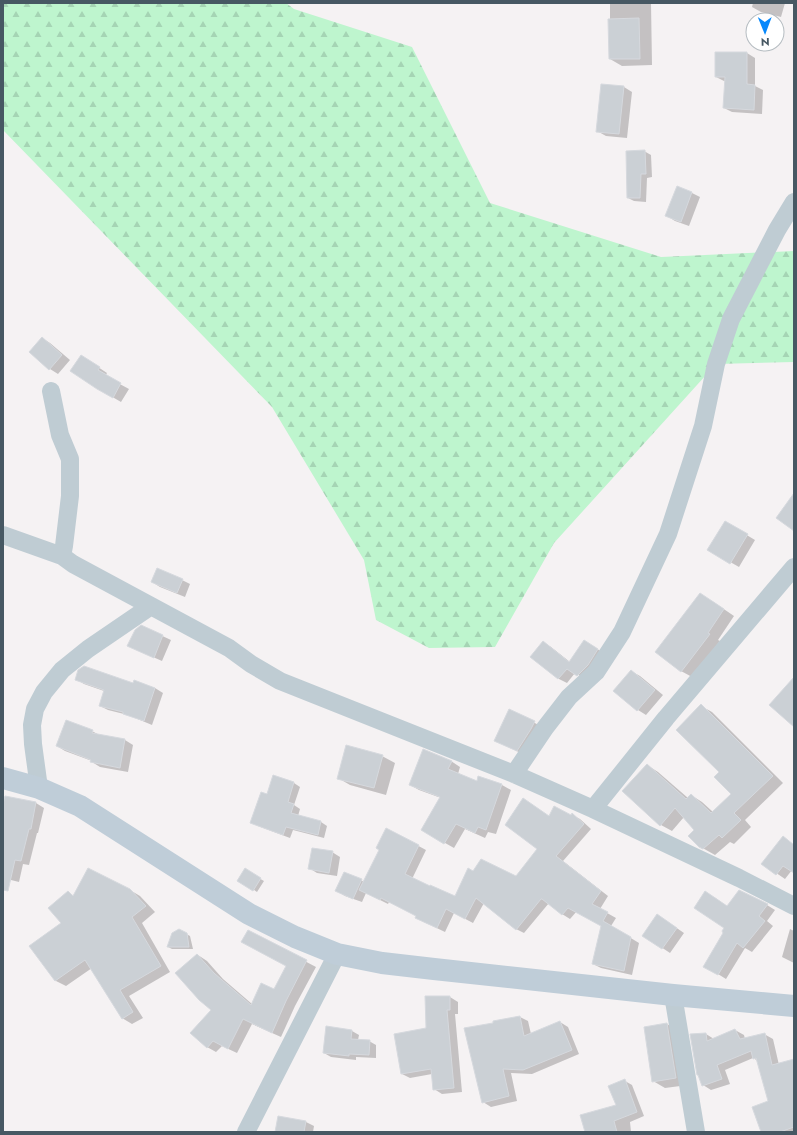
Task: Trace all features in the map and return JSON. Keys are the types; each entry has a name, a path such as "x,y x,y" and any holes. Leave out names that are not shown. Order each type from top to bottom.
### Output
{"street":[{"path":"514,774 545,728 569,698 596,672 622,632 668,534 703,426 716,364 731,319 777,230 794,202"},
{"path":"51,391 60,435 70,459 70,496 62,556"},
{"path":"3,535 62,556 73,564 229,648 251,664 280,681 514,774 593,809 739,878 794,906"},
{"path":"593,809 666,718 794,567"},
{"path":"39,788 32,725 35,710 44,692 62,670 88,649 151,606"},
{"path":"3,778 39,788 80,806 249,914 295,937 337,954 382,963 673,995 794,1006"},
{"path":"246,1132 337,954"},
{"path":"673,995 696,1132"}],"green space":[{"path":"3,3 286,3 294,9 412,47 490,203 661,257 794,251 794,362 716,364 554,543 495,647 429,648 376,620 364,560 272,407 3,130"}],"building":[{"path":"639,18 640,59 609,59 608,19"},
{"path":"715,52 747,52 747,84 755,85 754,110 723,108 725,77 715,77"},
{"path":"601,84 624,86 619,134 596,132"},
{"path":"645,150 646,174 641,174 640,198 627,198 626,151"},
{"path":"677,186 692,192 681,222 665,216"},
{"path":"42,337 62,355 49,370 29,352"},
{"path":"81,355 100,367 98,370 121,383 113,398 70,371"},
{"path":"794,493 794,531 776,518"},
{"path":"725,521 748,534 730,564 707,550"},
{"path":"157,568 183,579 177,593 151,582"},
{"path":"700,593 724,609 708,633 710,634 681,672 655,652"},
{"path":"141,625 163,635 154,658 127,646 135,630"},
{"path":"584,640 598,649 588,665 577,676 567,669 558,679 530,657 543,641 569,662"},
{"path":"84,666 133,683 134,680 155,688 144,721 123,714 123,712 99,706 104,690 75,680 78,670"},
{"path":"631,670 655,690 637,711 613,691"},
{"path":"794,677 794,727 769,705"},
{"path":"701,704 773,776 734,813 741,820 722,838 719,835 703,849 688,836 694,830 675,808 660,826 622,791 647,764 686,799 691,794 711,813 731,794 714,777 719,772 676,730"},
{"path":"509,709 535,721 517,751 494,741"},
{"path":"66,720 93,730 92,733 125,739 120,768 90,762 91,760 56,746"},
{"path":"346,745 383,755 374,788 337,779"},
{"path":"423,749 452,761 448,769 477,781 478,776 502,784 486,830 478,827 475,833 456,824 444,844 421,830 440,797 409,785"},
{"path":"273,775 294,782 288,802 294,804 291,813 321,821 318,835 286,827 283,835 250,823 261,792 267,794"},
{"path":"5,796 36,802 31,829 29,829 21,861 15,860 8,891 3,890 3,804"},
{"path":"523,798 549,816 554,806 571,815 572,813 584,824 556,856 601,891 592,904 608,912 603,921 631,937 624,971 592,964 601,926 568,908 562,915 542,899 516,930 476,898 465,919 446,909 437,928 415,918 416,916 381,898 380,900 359,890 379,850 376,848 386,828 419,845 405,874 455,896 468,868 473,871 481,859 516,876 537,849 505,825"},
{"path":"783,836 794,845 794,873 783,866 776,875 761,864"},
{"path":"312,848 333,851 329,873 308,869"},
{"path":"88,868 130,889 146,906 132,917 161,966 120,990 133,1012 122,1019 85,960 55,981 29,946 61,923 48,908 68,891 73,896"},
{"path":"245,868 261,878 253,891 237,881"},
{"path":"344,872 362,879 353,899 335,891"},
{"path":"739,890 768,904 759,916 765,921 743,948 737,943 718,975 703,967 723,933 722,931 724,928 694,908 705,891 727,906"},
{"path":"657,914 677,928 662,949 642,936"},
{"path":"179,929 187,933 189,947 167,947 172,933"},
{"path":"248,930 307,960 286,1001 272,1033 243,1019 228,1049 213,1041 207,1048 190,1033 211,1010 199,1000 175,973 197,954 214,973 251,1005 261,983 274,989 286,966 241,942"},
{"path":"425,996 450,996 450,1010 447,1010 454,1088 433,1090 431,1069 401,1074 394,1034 426,1028"},
{"path":"520,1016 524,1036 560,1021 572,1050 523,1070 503,1069 509,1096 482,1103 464,1028"},
{"path":"667,1023 676,1078 652,1082 644,1027"},
{"path":"326,1026 352,1030 351,1039 370,1040 369,1055 349,1054 349,1056 323,1053"},
{"path":"735,1029 740,1039 765,1033 772,1065 794,1059 794,1127 780,1132 761,1132 752,1107 768,1101 756,1058 753,1059 751,1051 717,1065 722,1079 702,1086 697,1075 690,1034 706,1033 707,1041"},
{"path":"625,1079 637,1112 614,1121 617,1132 585,1132 580,1115 616,1105 608,1086"},
{"path":"278,1116 306,1121 304,1132 275,1132"}]}
